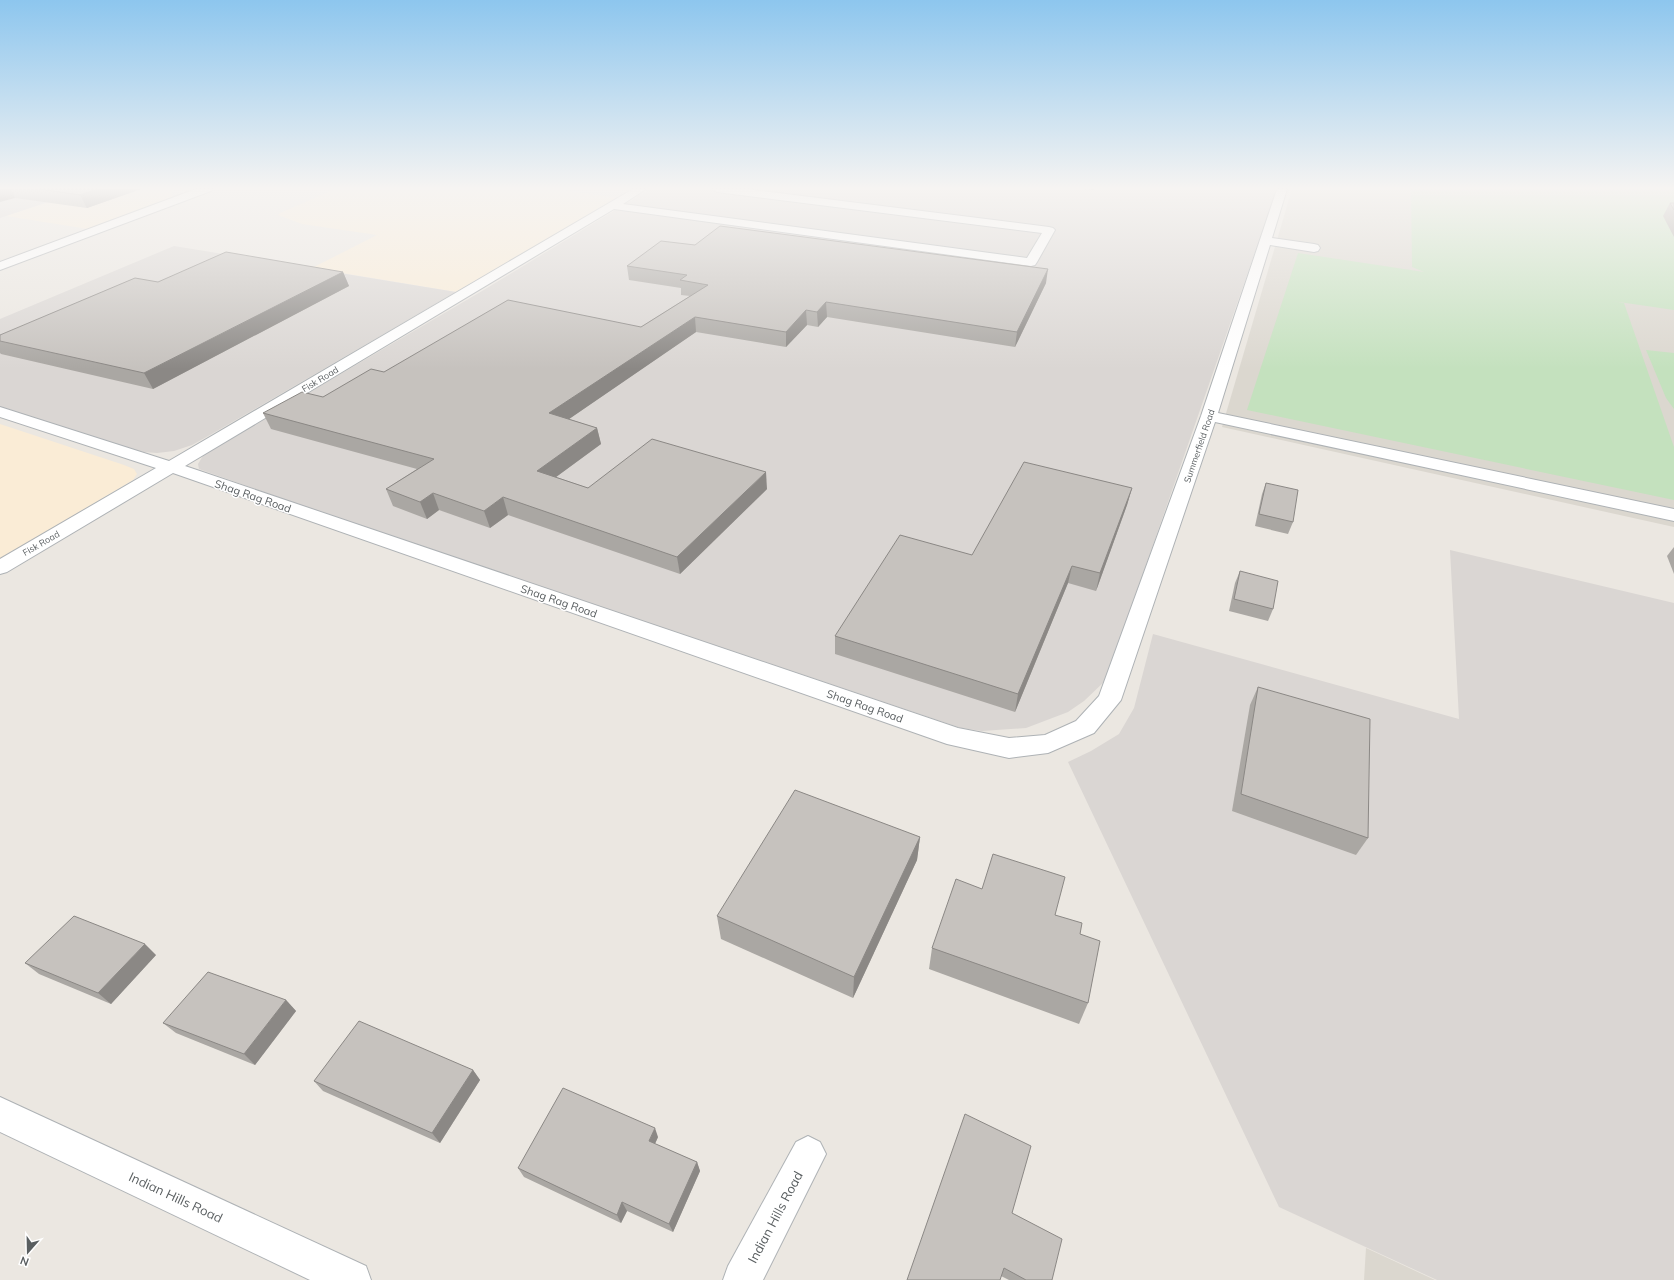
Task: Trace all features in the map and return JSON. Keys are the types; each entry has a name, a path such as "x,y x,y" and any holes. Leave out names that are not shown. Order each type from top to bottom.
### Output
{"street":[{"path":"0,266 46,249"},
{"name":"Fisk Road","path":"0,568 540,249"},
{"path":"932,249 1031,262 1038,249"},
{"name":"Summerfield Road","path":"1109,700 1209,416 1263,249"},
{"name":"Shag Rag Road","path":"0,412 171,468 956,737 1009,748 1048,744 1085,727 1109,700"},
{"path":"1209,416 1674,515"},
{"name":"Indian Hills Road","path":"0,1114 352,1280"},
{"name":"Indian Hills Road","path":"742,1280 808,1154"}],"shaded area":[{"path":"167,249 191,249 456,292 192,445 174,451 157,453 144,452 118,445 0,407 0,319"},
{"path":"350,249 530,249 456,292 312,268"},
{"path":"552,249 1256,249 1106,680 1084,701 1068,712 1026,728 982,731 961,728 360,526 199,469 198,464 204,454"},
{"path":"1274,249 1674,249 1674,527 1222,427"},
{"path":"0,424 124,465 134,469 137,474 133,480 0,559"},
{"path":"1450,550 1674,603 1674,1280 1437,1280 1279,1207 1068,762 1091,751 1119,734 1134,708 1153,634 1459,719"},
{"path":"1366,1248 1435,1280 1364,1280"}],"green space":[{"path":"1412,249 1674,249 1674,310 1612,301 1624,303 1674,447 1674,500 1247,410 1298,253 1424,272 1412,267"},
{"path":"1646,350 1674,353 1674,409 1666,398"}],"building":[{"path":"650,249 893,249 1048,269 1017,332 826,302 817,312 806,310 786,332 695,317 549,413 597,428 537,471 588,488 652,439 766,472 677,557 503,497 484,511 433,493 420,502 386,489 434,459 263,413 302,392 323,397 371,369 384,372 508,300 641,327 708,285 680,280 687,275 627,266"},
{"path":"226,252 343,272 144,373 0,341 0,335 135,278 158,282"},
{"path":"1024,462 1132,488 1100,573 1072,566 1018,694 835,636 900,535 972,555"},
{"path":"1266,483 1298,490 1293,522 1259,514"},
{"path":"1240,571 1278,581 1273,609 1234,599"},
{"path":"1258,687 1370,719 1368,838 1241,794"},
{"path":"795,790 920,837 854,977 717,916"},
{"path":"993,854 1065,877 1055,915 1082,923 1080,934 1100,941 1088,1003 932,948 956,879 982,889"},
{"path":"74,916 145,944 98,993 25,963"},
{"path":"208,972 286,1000 244,1054 163,1023"},
{"path":"359,1021 473,1070 432,1133 314,1081"},
{"path":"563,1088 655,1128 649,1141 697,1162 669,1224 622,1202 617,1215 518,1168"},
{"path":"965,1114 1031,1146 1012,1213 1062,1239 1052,1280 1026,1280 1004,1268 1000,1280 907,1280"}]}
